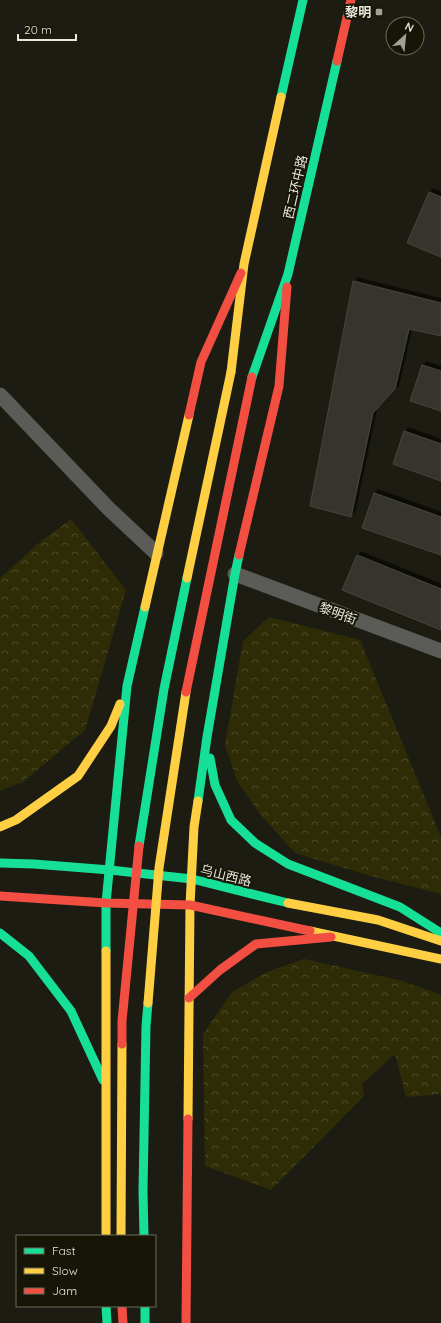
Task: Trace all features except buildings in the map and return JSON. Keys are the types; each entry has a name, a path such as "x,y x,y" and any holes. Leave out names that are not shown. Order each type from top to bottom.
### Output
{"main road":[{"path":"121,1235 122,1021 137,862 164,690 231,372 244,264 303,0"},
{"name":"西二环中路","path":"144,1235 143,1191 146,1026 159,868 185,695 252,377 288,274 351,0"},
{"path":"106,1235 106,903 127,686 201,362 244,264"},
{"path":"186,1323 190,905 194,827 207,737 235,574 279,386 288,274"},
{"path":"0,827 16,820 78,776 111,726 127,686"},
{"path":"207,737 215,785 232,820 255,843 288,864 400,907 441,933"},
{"name":"乌山西路","path":"0,864 34,864 110,870 192,879 270,899 378,920 441,941"},
{"path":"0,896 106,903 190,905 441,959"},
{"path":"0,933 29,956 71,1011 106,1087"},
{"path":"189,998 220,970 256,944 336,937"},
{"path":"106,1307 107,1323"},
{"path":"122,1307 123,1323"},
{"path":"145,1307 145,1323"}],"street":[{"path":"0,395 108,508 156,554"},
{"name":"黎明街","path":"235,574 441,651"}],"green space":[{"path":"71,519 126,590 85,730 23,782 0,791 0,578 40,542"},
{"path":"269,617 360,640 441,837 441,894 371,876 295,853 260,814 237,781 225,745 243,641"},
{"path":"304,959 403,981 441,995 441,1094 406,1097 395,1054 362,1084 364,1096 271,1190 205,1166 203,1034 232,992 267,972"}],"traffic: fast":[{"path":"281,97 303,0"},
{"path":"252,377 288,274 337,61"},
{"path":"198,801 207,737 239,555"},
{"path":"139,846 164,689 187,578"},
{"path":"106,951 106,903 127,686 145,607"},
{"path":"210,758 215,785 231,820 255,843 288,864 400,907 441,933"},
{"path":"0,863 110,870 192,879 288,903"},
{"path":"0,933 29,956 71,1011 103,1080"},
{"path":"144,1235 143,1191 146,1026 148,1003"},
{"path":"106,1307 107,1323"},
{"path":"145,1307 145,1323"}],"traffic: slow":[{"path":"231,372 244,264 281,97"},
{"path":"187,578 231,372"},
{"path":"145,607 189,415"},
{"path":"148,1003 159,868 186,692"},
{"path":"0,827 16,820 78,776 111,726 120,704"},
{"path":"188,1119 190,905 194,827 198,801"},
{"path":"288,903 378,920 441,941"},
{"path":"310,931 441,959"},
{"path":"106,951 106,1235"},
{"path":"121,1235 122,1044"}],"traffic: jam":[{"path":"337,61 351,0"},
{"path":"189,415 201,362 241,273"},
{"path":"239,555 279,386 287,287"},
{"path":"186,692 252,377"},
{"path":"122,1044 122,1021 139,846"},
{"path":"0,896 106,903 190,905 310,931"},
{"path":"189,998 220,970 256,944 331,937"},
{"path":"186,1323 188,1119"},
{"path":"122,1307 123,1323"}],"place":[{"name":"黎明","path":"379,12"}]}
